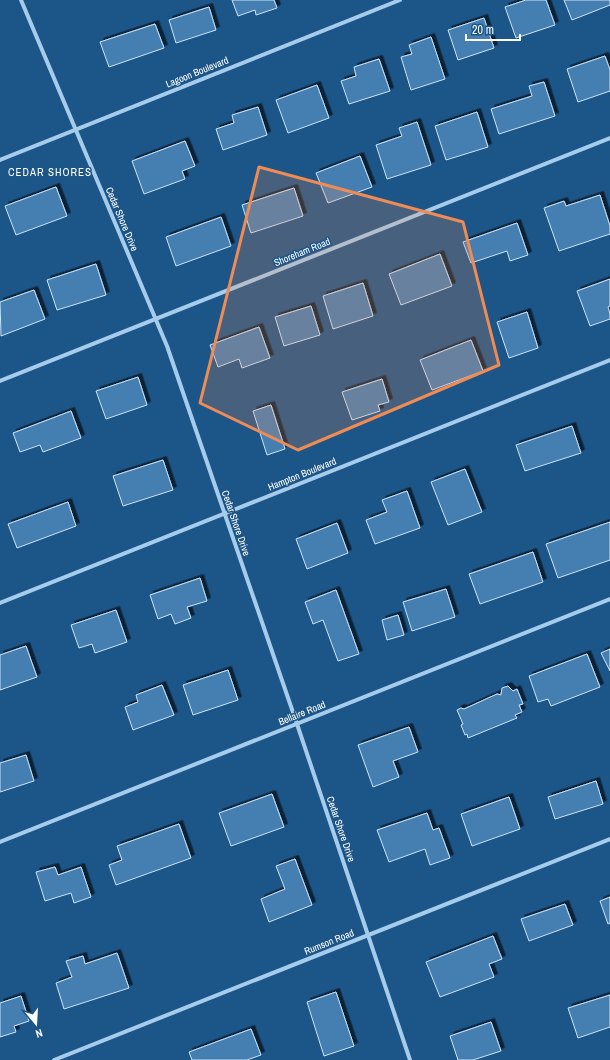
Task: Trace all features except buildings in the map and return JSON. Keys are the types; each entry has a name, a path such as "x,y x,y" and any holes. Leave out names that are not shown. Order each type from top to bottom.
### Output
{"street":[{"name":"Cedar Shore Drive","path":"22,0 167,346 297,724 410,1060"},
{"name":"Lagoon Boulevard","path":"0,160 400,0"},
{"name":"Shoreham Road","path":"0,382 610,138"},
{"name":"Hampton Boulevard","path":"0,603 610,360"},
{"name":"Bellaire Road","path":"0,842 610,599"},
{"name":"Rumson Road","path":"54,1060 610,839"}],"highlighted area":[{"path":"259,167 463,222 499,365 298,450 200,403"}],"district":[{"name":"CEDAR SHORES","path":"50,172"}]}
